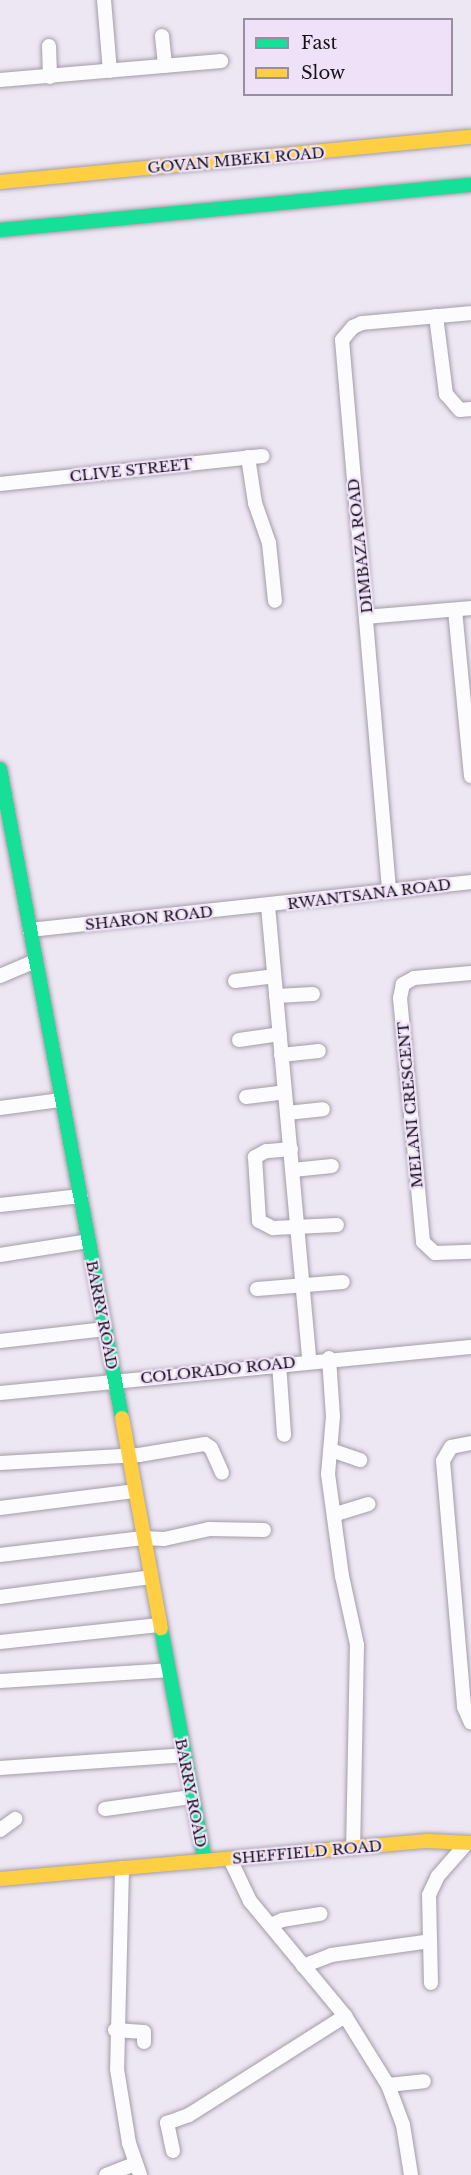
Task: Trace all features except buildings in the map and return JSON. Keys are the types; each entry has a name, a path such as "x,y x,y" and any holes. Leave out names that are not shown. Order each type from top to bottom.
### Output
{"street":[{"path":"104,0 110,72"},
{"path":"162,36 165,66"},
{"path":"49,46 50,77"},
{"path":"0,80 221,61"},
{"name":"GOVAN MBEKI ROAD","path":"0,182 471,137"},
{"path":"0,230 471,185"},
{"name":"DIMBAZA ROAD","path":"389,889 342,340 353,327 362,323 471,314"},
{"path":"436,316 446,394 460,410 471,409"},
{"name":"CLIVE STREET","path":"0,484 256,457 255,503 269,543 275,601"},
{"path":"366,617 471,608"},
{"path":"455,610 471,776"},
{"name":"BARRY ROAD","path":"0,769 191,1797 205,1861"},
{"name":"RWANTSANA ROAD","path":"268,906 389,889 471,882"},
{"path":"268,906 309,1360"},
{"name":"SHARON ROAD","path":"30,930 268,906"},
{"path":"0,976 36,961"},
{"name":"MELANI CRESCENT","path":"471,973 414,978 404,984 400,998 423,1242 435,1253 471,1252"},
{"path":"235,981 274,976"},
{"path":"276,996 313,994"},
{"path":"239,1040 280,1034"},
{"path":"281,1055 319,1051"},
{"path":"246,1097 285,1092"},
{"path":"0,1108 61,1100"},
{"path":"287,1113 323,1109"},
{"path":"291,1149 266,1151 255,1157 258,1217 266,1227 337,1225"},
{"path":"293,1170 332,1166"},
{"path":"0,1205 80,1196"},
{"path":"0,1255 88,1240"},
{"path":"257,1289 343,1282"},
{"path":"0,1341 105,1329"},
{"name":"COLORADO ROAD","path":"0,1393 329,1358 471,1347"},
{"path":"329,1358 332,1450 328,1466 336,1514 342,1575 357,1633 353,1848"},
{"path":"279,1363 284,1436"},
{"path":"471,1443 451,1447 443,1461 464,1707 471,1723"},
{"path":"0,1463 127,1455 205,1444 211,1448 222,1473"},
{"path":"332,1450 360,1460"},
{"path":"0,1508 134,1491"},
{"path":"336,1514 369,1504"},
{"path":"0,1555 143,1538 164,1539 209,1529 264,1530"},
{"path":"0,1597 151,1577"},
{"path":"0,1642 159,1625"},
{"path":"0,1681 168,1670"},
{"path":"0,1768 184,1755"},
{"path":"105,1809 191,1797"},
{"path":"0,1830 15,1820"},
{"name":"SHEFFIELD ROAD","path":"0,1879 427,1841 469,1843"},
{"path":"431,1983 429,1895 438,1876 469,1843"},
{"path":"230,1859 243,1891 345,2016 388,2085 403,2125 411,2175"},
{"path":"106,2175 137,2169 118,2082 115,2030 122,1868"},
{"path":"271,1925 282,1920 321,1914"},
{"path":"303,1966 331,1955 429,1941"},
{"path":"173,2151 167,2123 189,2115 345,2016"},
{"path":"115,2030 144,2032 144,2042"},
{"path":"388,2085 424,2080"}],"traffic: fast":[{"path":"0,230 471,185"},
{"path":"0,769 122,1418"},
{"path":"161,1628 205,1861"}],"traffic: slow":[{"path":"0,182 471,137"},
{"path":"122,1418 161,1628"},
{"path":"0,1879 427,1841 471,1843"}]}
